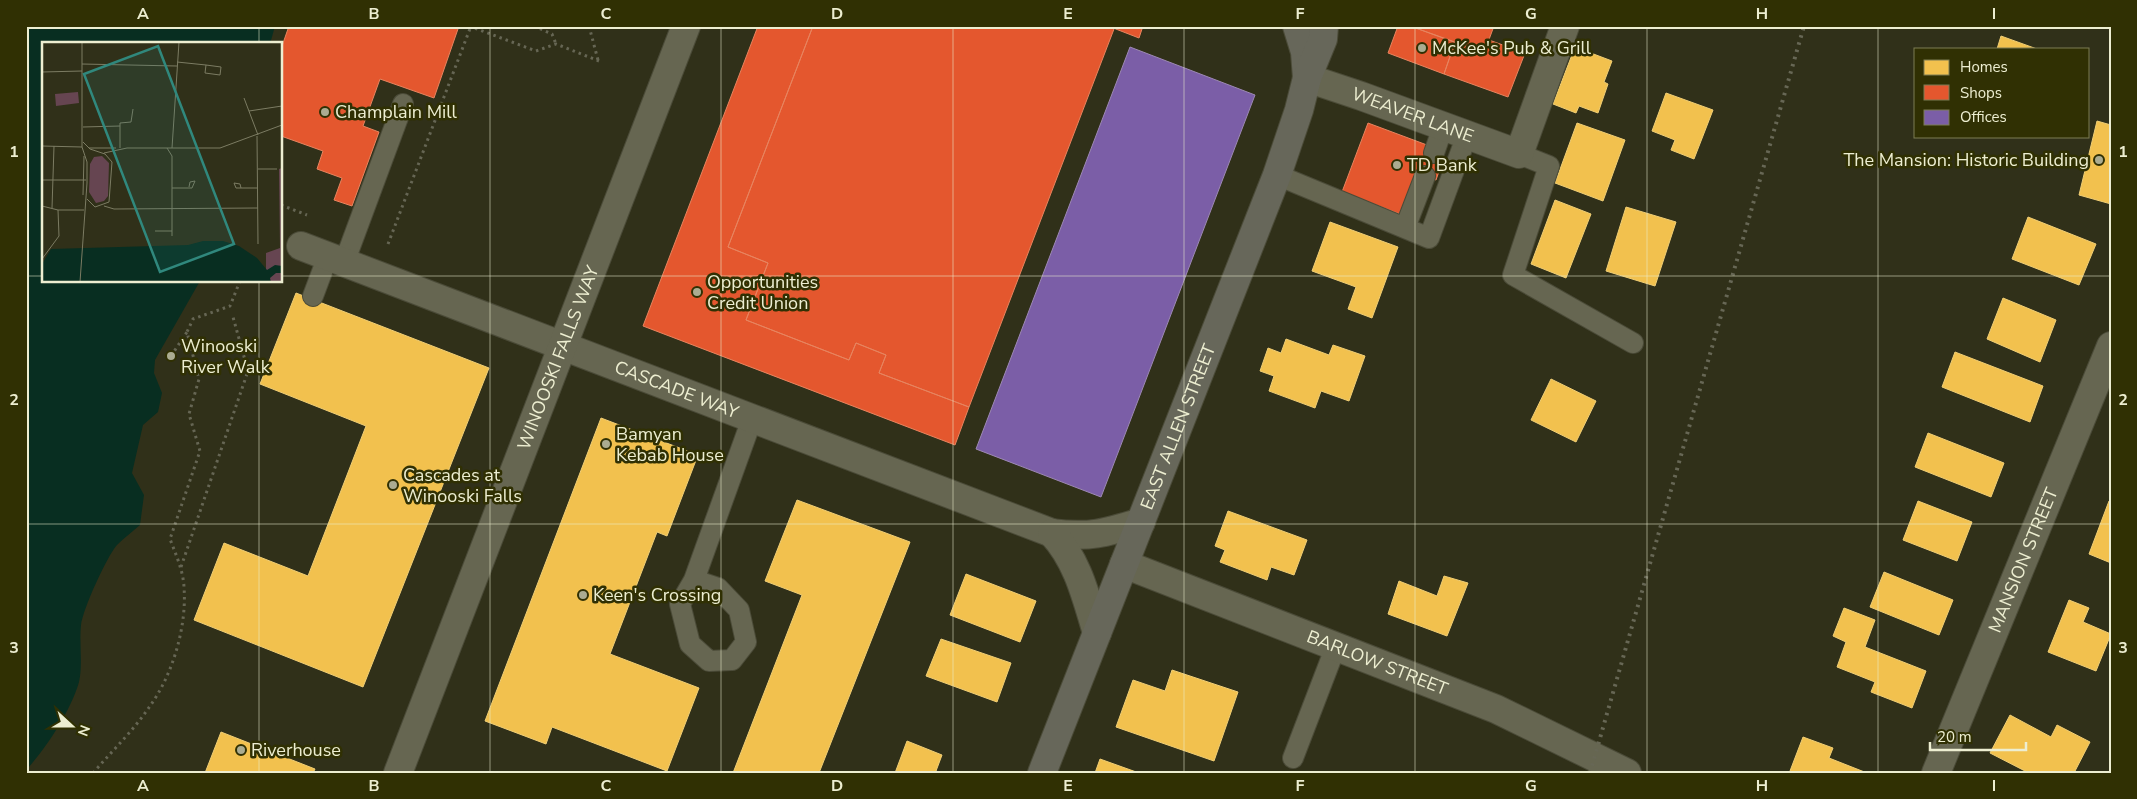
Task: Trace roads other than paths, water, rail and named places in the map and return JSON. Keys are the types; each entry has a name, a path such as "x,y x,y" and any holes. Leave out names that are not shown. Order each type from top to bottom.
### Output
{"main road":[{"name":"EAST ALLEN STREET","path":"1297,26 1305,52 1307,78"},
{"name":"EAST ALLEN STREET","path":"1042,773 1277,175 1299,110 1307,78 1326,31"}],"street":[{"name":"WINOOSKI FALLS WAY","path":"398,773 686,26"},
{"path":"1519,154 1565,26"},
{"name":"WEAVER LANE","path":"1307,78 1519,154"},
{"name":"CASCADE WAY","path":"301,246 1052,533 1085,536 1099,535 1141,522"},
{"name":"MANSION STREET","path":"1936,773 2111,346"},
{"path":"1052,533 1070,556 1079,575 1097,633"},
{"name":"BARLOW STREET","path":"1124,564 1496,709 1627,773"}],"lane":[{"path":"313,296 336,259 403,104"},
{"path":"1434,153 1455,131"},
{"path":"1277,175 1429,238 1455,131"},
{"path":"1519,154 1549,166 1512,276 1633,343"},
{"path":"1405,228 1425,176"},
{"path":"694,580 752,419"},
{"path":"1293,758 1336,646"}],"railway":[{"path":"1590,773 1804,26"}],"place":[{"name":"McKee's Pub & Grill","path":"1422,48"},
{"name":"Champlain Mill","path":"325,112"},
{"name":"The Mansion: Historic Building","path":"2099,160"},
{"name":"TD Bank","path":"1397,165"},
{"name":"Opportunities Credit Union","path":"697,292"},
{"name":"Winooski River Walk","path":"171,356"},
{"name":"Bamyan Kebab House","path":"606,444"},
{"name":"Cascades at Winooski Falls","path":"393,485"},
{"name":"Keen's Crossing","path":"583,595"},
{"name":"Riverhouse","path":"241,750"}]}
